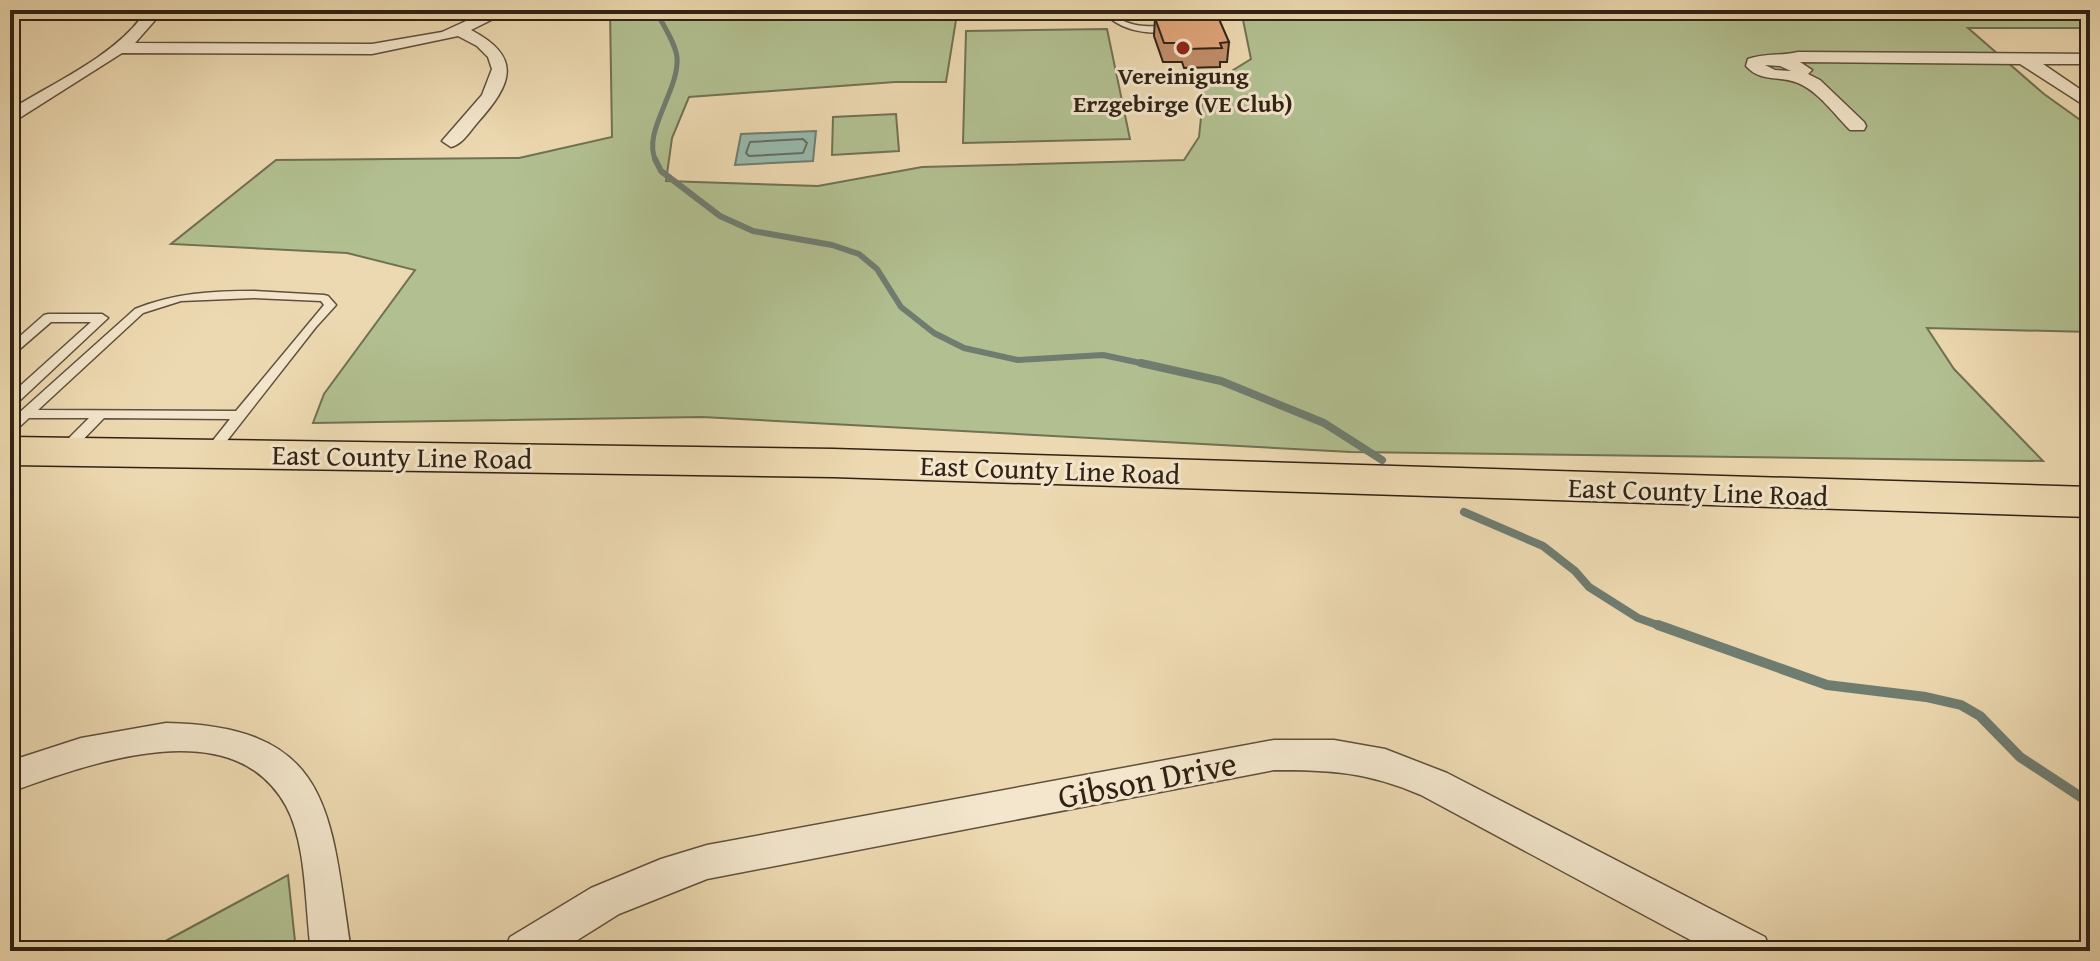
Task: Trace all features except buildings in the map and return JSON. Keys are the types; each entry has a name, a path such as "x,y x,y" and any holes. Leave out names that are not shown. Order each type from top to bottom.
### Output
{"main road":[{"name":"East County Line Road","path":"18,433 63,452 849,463 2090,502"}],"street":[{"path":"10,118 117,48 146,24 149,18 145,10"},
{"path":"117,48 349,50 416,43 460,31 503,10"},
{"path":"451,141 490,98 501,76 501,65 491,48 460,31"},
{"path":"1784,61 1798,57 2090,59"},
{"path":"1798,76 1803,70 1784,61 1765,59 1754,63 1754,66 1772,75 1798,76 1814,84 1857,126"},
{"path":"2025,59 2090,104"},
{"path":"10,777 89,749 146,738 193,737 235,745 265,759 299,793 309,816 331,951"},
{"name":"Gibson Drive","path":"524,951 605,901 661,877 707,862 1274,755 1334,755 1385,764 1434,784 1751,951"}],"lane":[{"path":"1106,10 1110,17 1124,26 1182,27"},
{"path":"18,433 139,311 156,302 196,296 324,298 330,305 210,453"},
{"path":"10,351 48,318 102,318 10,402"},
{"path":"63,452 100,415"},
{"path":"10,428 18,433 100,415 240,415"}],"green space":[{"path":"610,10 1048,10 973,13 956,20 946,82 895,82 689,97 672,138 666,181 818,186 922,167 1184,160 1199,137 1204,88 1251,59 1241,10 2090,10 2090,28 1968,28 2044,94 2090,127 2090,332 1927,328 1954,369 2043,461 1351,452 702,417 313,423 324,394 415,270 347,253 171,244 276,160 519,158 612,137"},
{"path":"1107,29 1130,139 963,143 966,31"},
{"path":"896,114 899,151 832,155 833,117"},
{"path":"288,875 296,951 147,951"}],"water":[{"path":"816,131 813,161 735,165 741,134"}],"waterway":[{"path":"655,10 677,57 673,83 653,138 656,161"},
{"path":"656,161 661,171 720,216 753,231 832,245 859,254 877,269 901,307 934,333 964,348 1018,360 1103,355 1148,365"},
{"path":"1141,363 1148,365"},
{"path":"1148,365 1221,381 1324,423 1382,460"},
{"path":"1464,512 1543,546 1575,571 1589,587 1638,618 1663,627"},
{"path":"1658,625 1827,685 1926,697 1961,705 1980,716 2020,757 2090,803"}],"place":[{"name":"Vereinigung Erzgebirge (VE Club)","path":"1183,48"}]}
